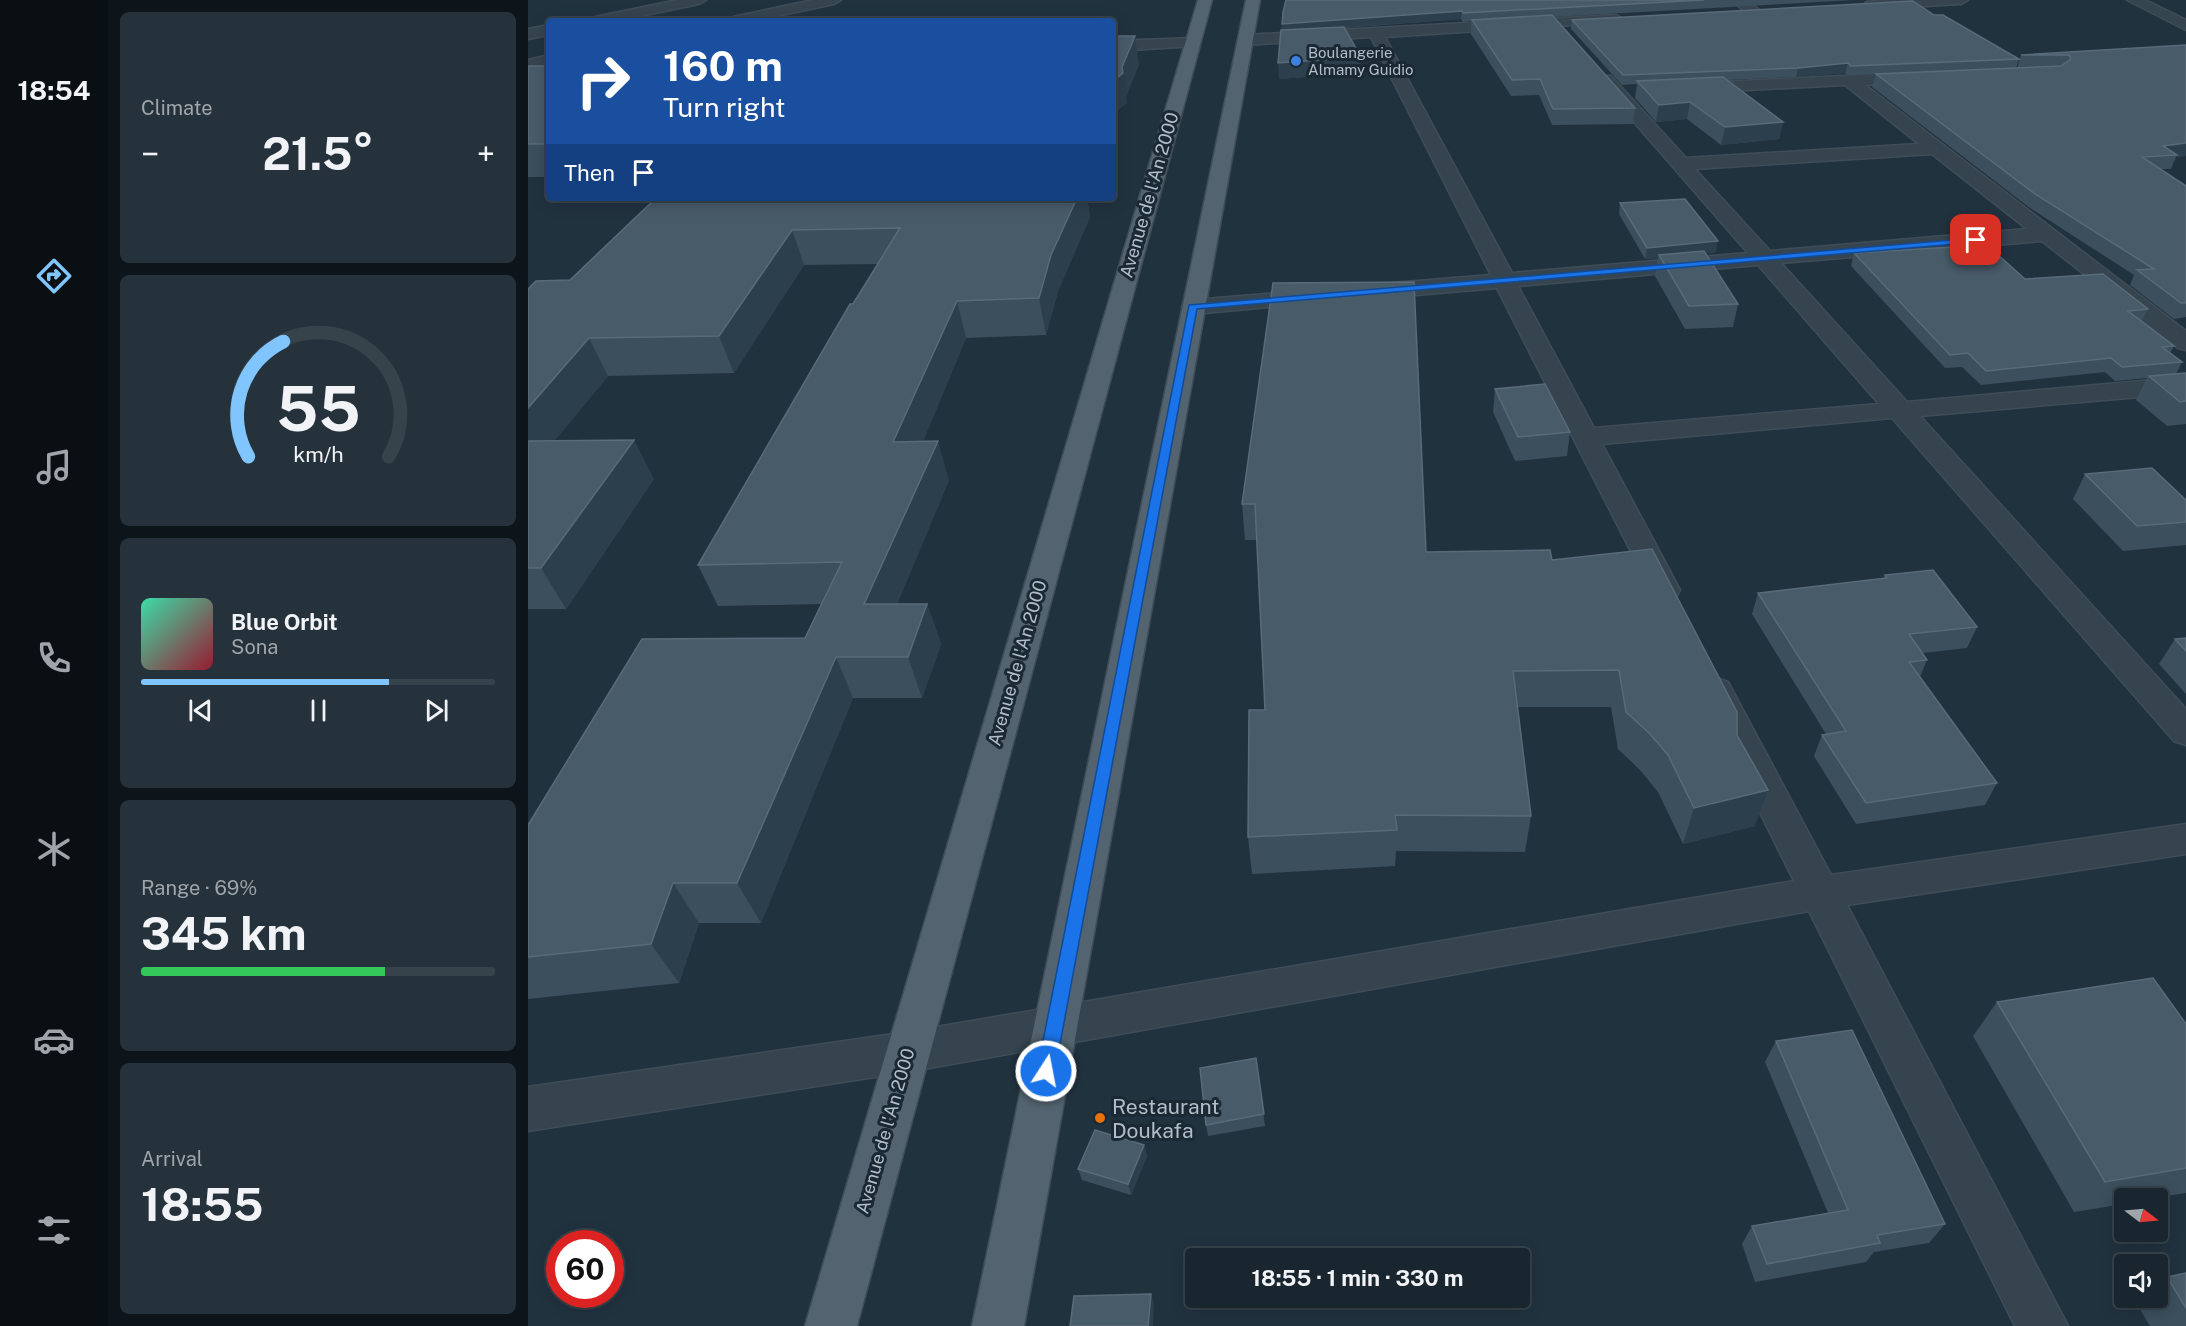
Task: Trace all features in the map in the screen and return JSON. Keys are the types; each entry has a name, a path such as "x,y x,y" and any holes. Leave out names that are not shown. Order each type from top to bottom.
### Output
{"main road":[{"name":"Avenue de l'An 2000","path":"831,1326 1205,0"},
{"path":"998,1326 1253,0"}],"street":[{"path":"606,18 663,3 699,0"},
{"path":"747,18 834,0"},
{"path":"1857,6 1961,0"},
{"path":"2134,0 2186,26"},
{"path":"663,3 684,16"},
{"path":"1734,6 1759,11"},
{"path":"1246,40 1636,18"},
{"path":"1555,23 1586,57 1628,91 1680,164 2186,732"},
{"path":"528,34 546,31"},
{"path":"1376,33 1679,618"},
{"path":"1116,46 1192,43"},
{"path":"528,67 546,61"},
{"path":"528,67 546,68"},
{"path":"1675,89 1930,77"},
{"path":"1850,81 2186,343"},
{"path":"1680,164 1937,148"},
{"path":"1193,307 2046,234"},
{"path":"1587,437 2186,385"},
{"path":"1701,660 2042,1326"},
{"path":"528,1109 907,1052 1820,894 2186,839"}],"building":[{"path":"1286,0 1704,0 1463,13 1462,11 1282,24"},
{"path":"1913,1 1934,15 1943,15 2019,59 1851,66 1848,63 1798,68 1623,75 1572,20"},
{"path":"1552,15 1635,108 1553,109 1540,79 1512,80 1472,20"},
{"path":"1344,27 1361,57 1278,63 1281,30"},
{"path":"1116,36 1135,36 1122,67 1123,73 1116,79"},
{"path":"2186,45 2186,143 2163,146 2177,155 2142,157 2186,186 2186,303 2181,303 2137,270 2154,269 2035,194 1876,74 2061,66 2071,59 2069,55 2021,55"},
{"path":"528,66 546,66 546,144 528,144"},
{"path":"1723,77 1783,122 1725,127 1690,102 1659,105 1637,81"},
{"path":"1685,199 1718,241 1647,248 1620,203"},
{"path":"653,201 1076,201 1051,255 1039,298 957,301 893,442 938,441 864,604 927,604 908,657 836,657 737,883 673,883 651,944 528,957 528,825 642,639 805,638 842,562 698,565 850,304 853,304 900,228 792,230 719,336 589,338 528,408 528,289 536,281 570,280"},
{"path":"1987,245 2025,279 2103,274 2148,309 2128,311 2174,346 2162,347 2182,362 2122,367 2111,358 1986,371 1968,353 1950,355 1854,253"},
{"path":"1704,251 1738,304 1689,306 1659,255"},
{"path":"1414,282 1426,552 1550,550 1552,560 1652,549 1737,712 1737,735 1768,790 1694,808 1668,755 1626,712 1619,670 1513,671 1531,816 1395,815 1397,830 1248,837 1249,710 1265,710 1255,504 1242,504 1273,283"},
{"path":"2186,373 2186,401 2180,402 2149,376"},
{"path":"1545,384 1570,432 1518,437 1495,389"},
{"path":"634,440 541,568 528,568 528,441"},
{"path":"2152,468 2186,500 2186,522 2137,526 2085,474"},
{"path":"1933,570 1977,627 1909,634 1927,660 1909,662 1997,783 1866,803 1822,735 1846,731 1758,593 1887,578 1885,575"},
{"path":"2186,638 2186,651 2175,639"},
{"path":"2153,978 2186,1024 2186,1168 2105,1182 1997,1002"},
{"path":"1852,1030 1945,1224 1877,1235 1880,1243 1767,1264 1752,1226 1848,1210 1776,1041"},
{"path":"1256,1058 1264,1114 1206,1125 1200,1068"},
{"path":"1095,1130 1144,1145 1128,1184 1078,1169"},
{"path":"2186,1273 2186,1308 2168,1279"},
{"path":"1151,1294 1148,1326 1070,1326 1074,1296"}],"place":[{"name":"Boulangerie Almamy Guidio","path":"1296,61"},
{"name":"Restaurant Doukafa","path":"1100,1118"}],"route":[{"path":"1046,1071 1193,307 1976,240"}]}
